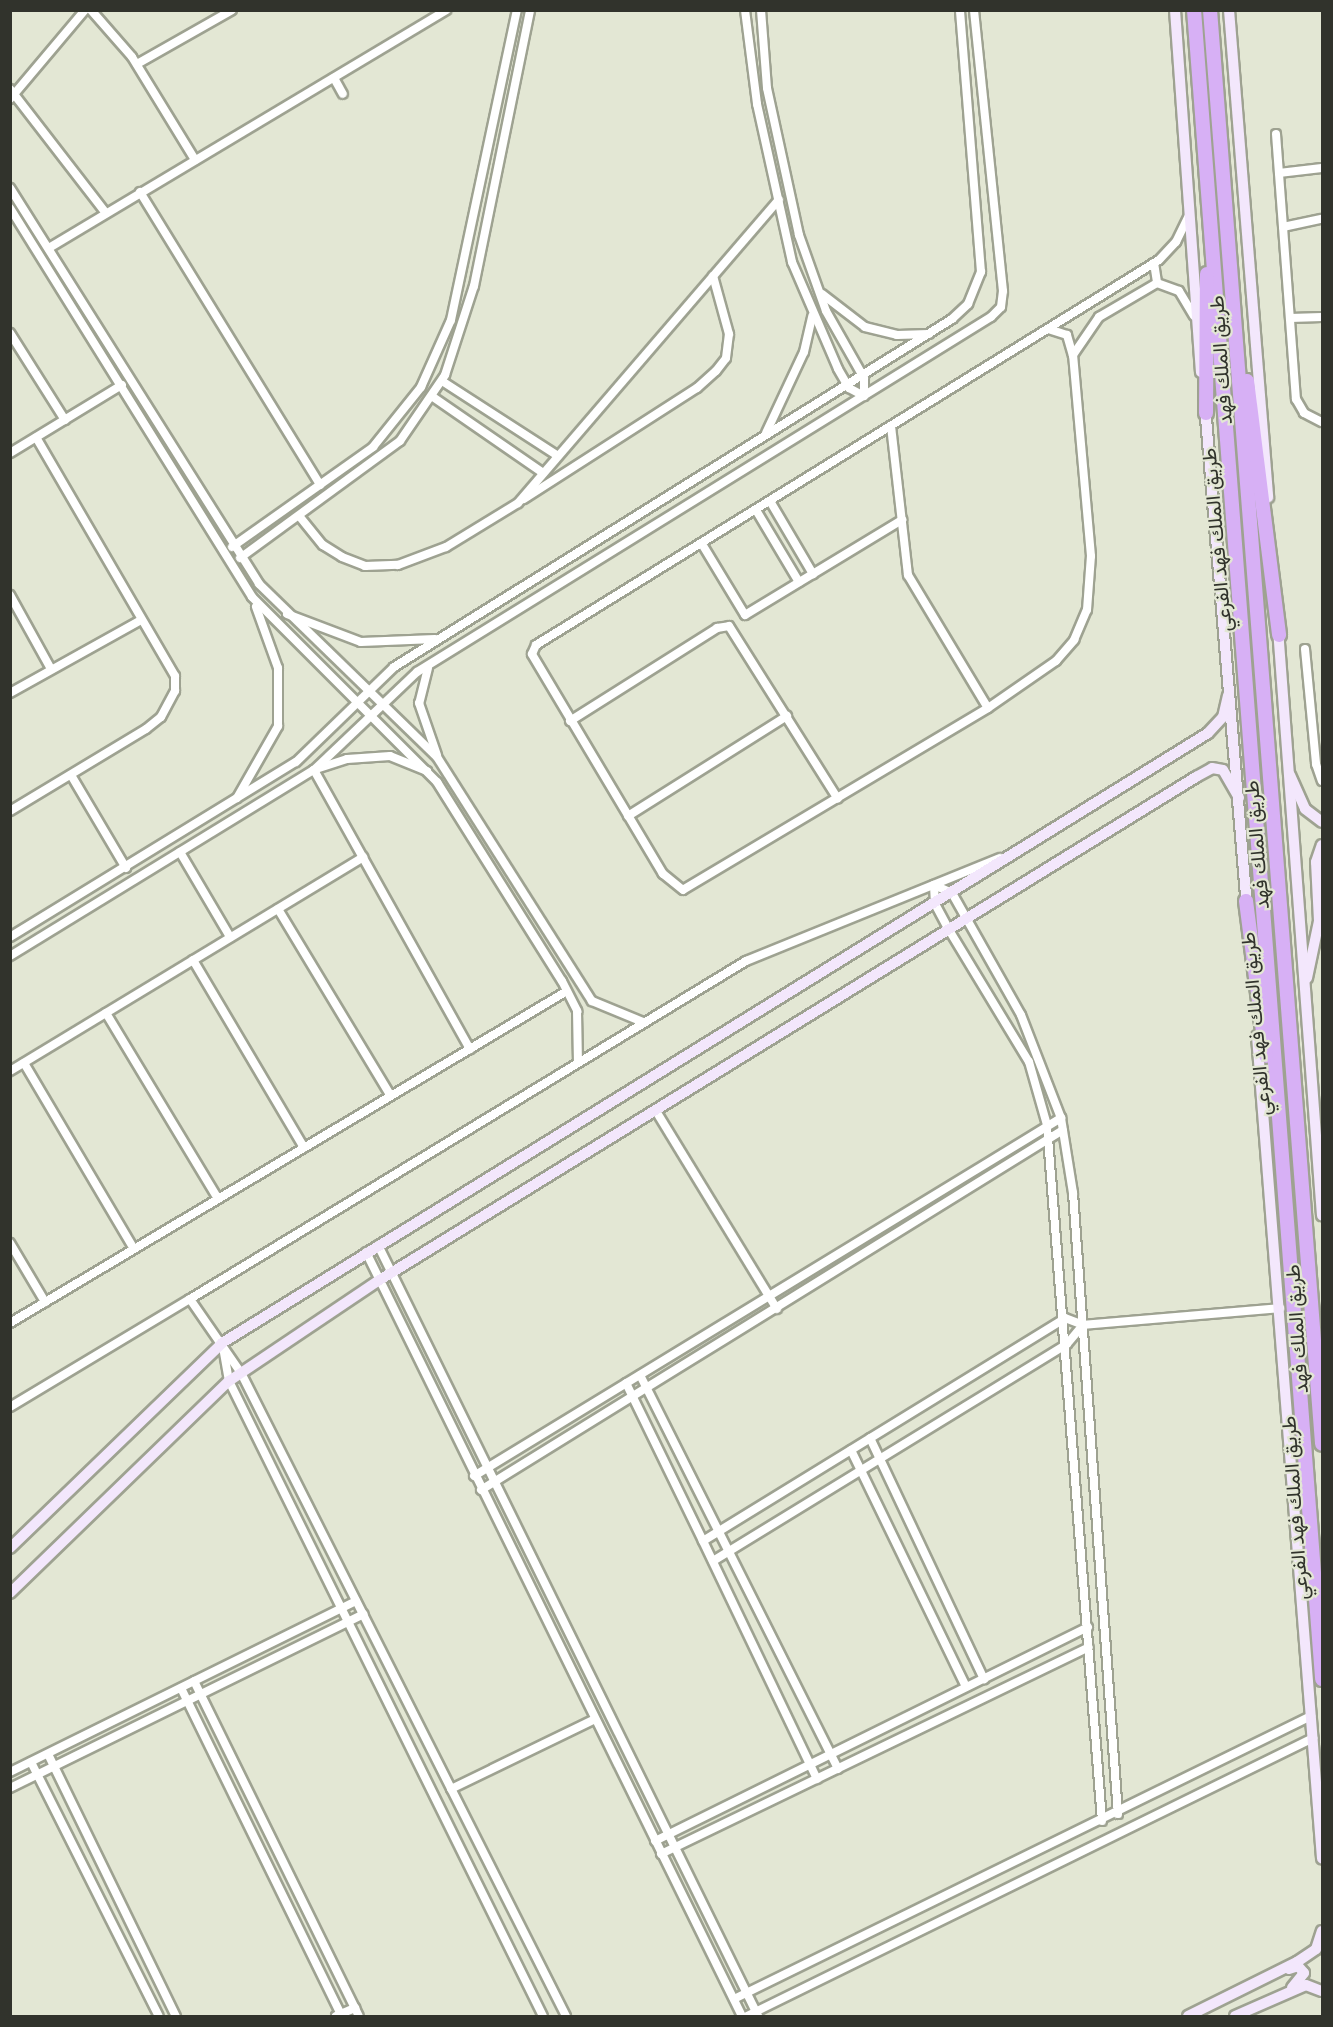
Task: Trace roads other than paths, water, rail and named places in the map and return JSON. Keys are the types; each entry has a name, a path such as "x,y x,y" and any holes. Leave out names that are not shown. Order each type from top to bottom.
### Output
{"highway":[{"name":"طريق الملك فهد","path":"1194,10 1323,1679"},
{"name":"طريق الملك فهد","path":"1210,10 1323,1444"},
{"path":"1206,413 1207,176"},
{"path":"1226,201 1279,635"},
{"path":"1246,901 1290,1243"}],"main road":[{"name":"طريق الملك فهد الفرعي","path":"1176,10 1191,211 1194,316 1206,413 1240,801 1246,901 1323,1858"},
{"path":"1228,10 1323,1215"},
{"path":"10,1548 222,1343 366,1252 936,904 1007,857 1208,733 1223,717 1230,690"},
{"path":"1286,766 1305,809 1323,822"},
{"path":"10,1593 229,1381 378,1281 1212,768 1223,771 1240,801"},
{"path":"1304,990 1318,936 1316,862 1323,845"},
{"path":"1283,1971 1316,1949 1323,1931"},
{"path":"1188,2016 1298,1966 1304,1973 1287,1992"},
{"path":"1235,2016 1306,1985 1323,1991"}],"street":[{"path":"85,10 12,94 106,213"},
{"path":"91,10 137,64 195,160"},
{"path":"137,64 232,10"},
{"path":"49,248 446,10"},
{"path":"232,547 320,485 400,420 439,353 517,10"},
{"path":"240,558 400,441 433,397 442,381 474,286 530,10"},
{"path":"745,10 757,104 792,262 812,316 849,388 864,396"},
{"path":"753,10 762,22"},
{"path":"761,10 767,88 799,236 819,291 864,378 864,396"},
{"path":"10,938 296,762 394,667 763,437 849,388 931,334 968,304 981,272 960,10"},
{"path":"10,956 314,770 380,705 431,663 864,396 1001,307 974,10"},
{"path":"334,78 343,94"},
{"path":"1276,135 1296,399 1304,412 1323,422"},
{"path":"1279,173 1323,168"},
{"path":"10,188 240,558 285,614 366,693 437,757"},
{"path":"140,192 320,485"},
{"path":"518,503 779,200"},
{"path":"10,208 252,597 278,668 278,726 236,800"},
{"path":"1048,329 1067,335 1073,356 1091,556 1088,610 1074,640 1056,661 988,708 683,890 663,874 535,663 536,645 1154,263 1176,243 1191,211"},
{"path":"1283,227 1323,219"},
{"path":"1154,263 1157,283"},
{"path":"300,516 323,545 342,557 365,566 398,565 446,548 697,388 726,358 728,321 713,276"},
{"path":"1073,356 1099,317 1157,283 1172,285 1194,316"},
{"path":"819,291 865,327 897,335 931,334"},
{"path":"763,437 804,352 812,316"},
{"path":"1290,318 1323,317"},
{"path":"10,333 65,420"},
{"path":"442,381 558,456"},
{"path":"10,453 122,385"},
{"path":"433,397 545,471 560,476"},
{"path":"891,426 908,575 988,708"},
{"path":"10,811 146,729 171,702 175,676 36,438"},
{"path":"770,501 813,574"},
{"path":"756,510 799,582"},
{"path":"702,544 745,615 902,520"},
{"path":"10,595 51,669"},
{"path":"252,597 356,705 428,771 567,991 577,1011 578,1062"},
{"path":"285,614 362,642 439,639"},
{"path":"10,693 141,620"},
{"path":"570,721 717,628 729,626 838,799"},
{"path":"1305,649 1316,764 1323,781"},
{"path":"431,663 420,681 419,703 437,757 580,987 611,1012 643,1022"},
{"path":"628,816 787,716"},
{"path":"314,770 347,759 390,756 428,771"},
{"path":"314,770 470,1049"},
{"path":"71,774 126,867"},
{"path":"180,852 230,937"},
{"path":"10,1071 363,857"},
{"path":"10,1407 746,961 1007,857"},
{"path":"934,885 952,893 1022,1015 1061,1118 1083,1325 1118,1814"},
{"path":"934,885 936,904 949,930 1029,1062 1047,1125 1065,1318 1102,1821"},
{"path":"278,909 391,1096"},
{"path":"193,960 304,1148"},
{"path":"10,1323 567,991"},
{"path":"106,1013 218,1199"},
{"path":"24,1063 134,1249"},
{"path":"656,1111 777,1309"},
{"path":"474,1476 768,1294 1061,1118"},
{"path":"481,1490 1049,1141 1063,1130"},
{"path":"10,1243 45,1302"},
{"path":"378,1245 485,1470 757,2014"},
{"path":"366,1252 378,1281 742,2016"},
{"path":"190,1299 241,1373 566,2016"},
{"path":"1065,1318 1083,1325 1280,1308"},
{"path":"703,1541 1065,1318"},
{"path":"713,1561 1067,1344 1083,1325"},
{"path":"222,1343 229,1381 543,2016"},
{"path":"640,1375 838,1769"},
{"path":"626,1383 817,1779"},
{"path":"870,1438 984,1679"},
{"path":"851,1450 966,1688"},
{"path":"10,1772 356,1601"},
{"path":"10,1788 363,1614"},
{"path":"655,1841 1088,1627"},
{"path":"662,1854 1089,1647"},
{"path":"194,1681 359,2016"},
{"path":"181,1688 339,2016 355,2008"},
{"path":"734,2000 1118,1814 1311,1716"},
{"path":"451,1789 595,1719"},
{"path":"747,2016 757,2014 1313,1738"},
{"path":"48,1754 176,2016"},
{"path":"31,1762 159,2016"}]}
